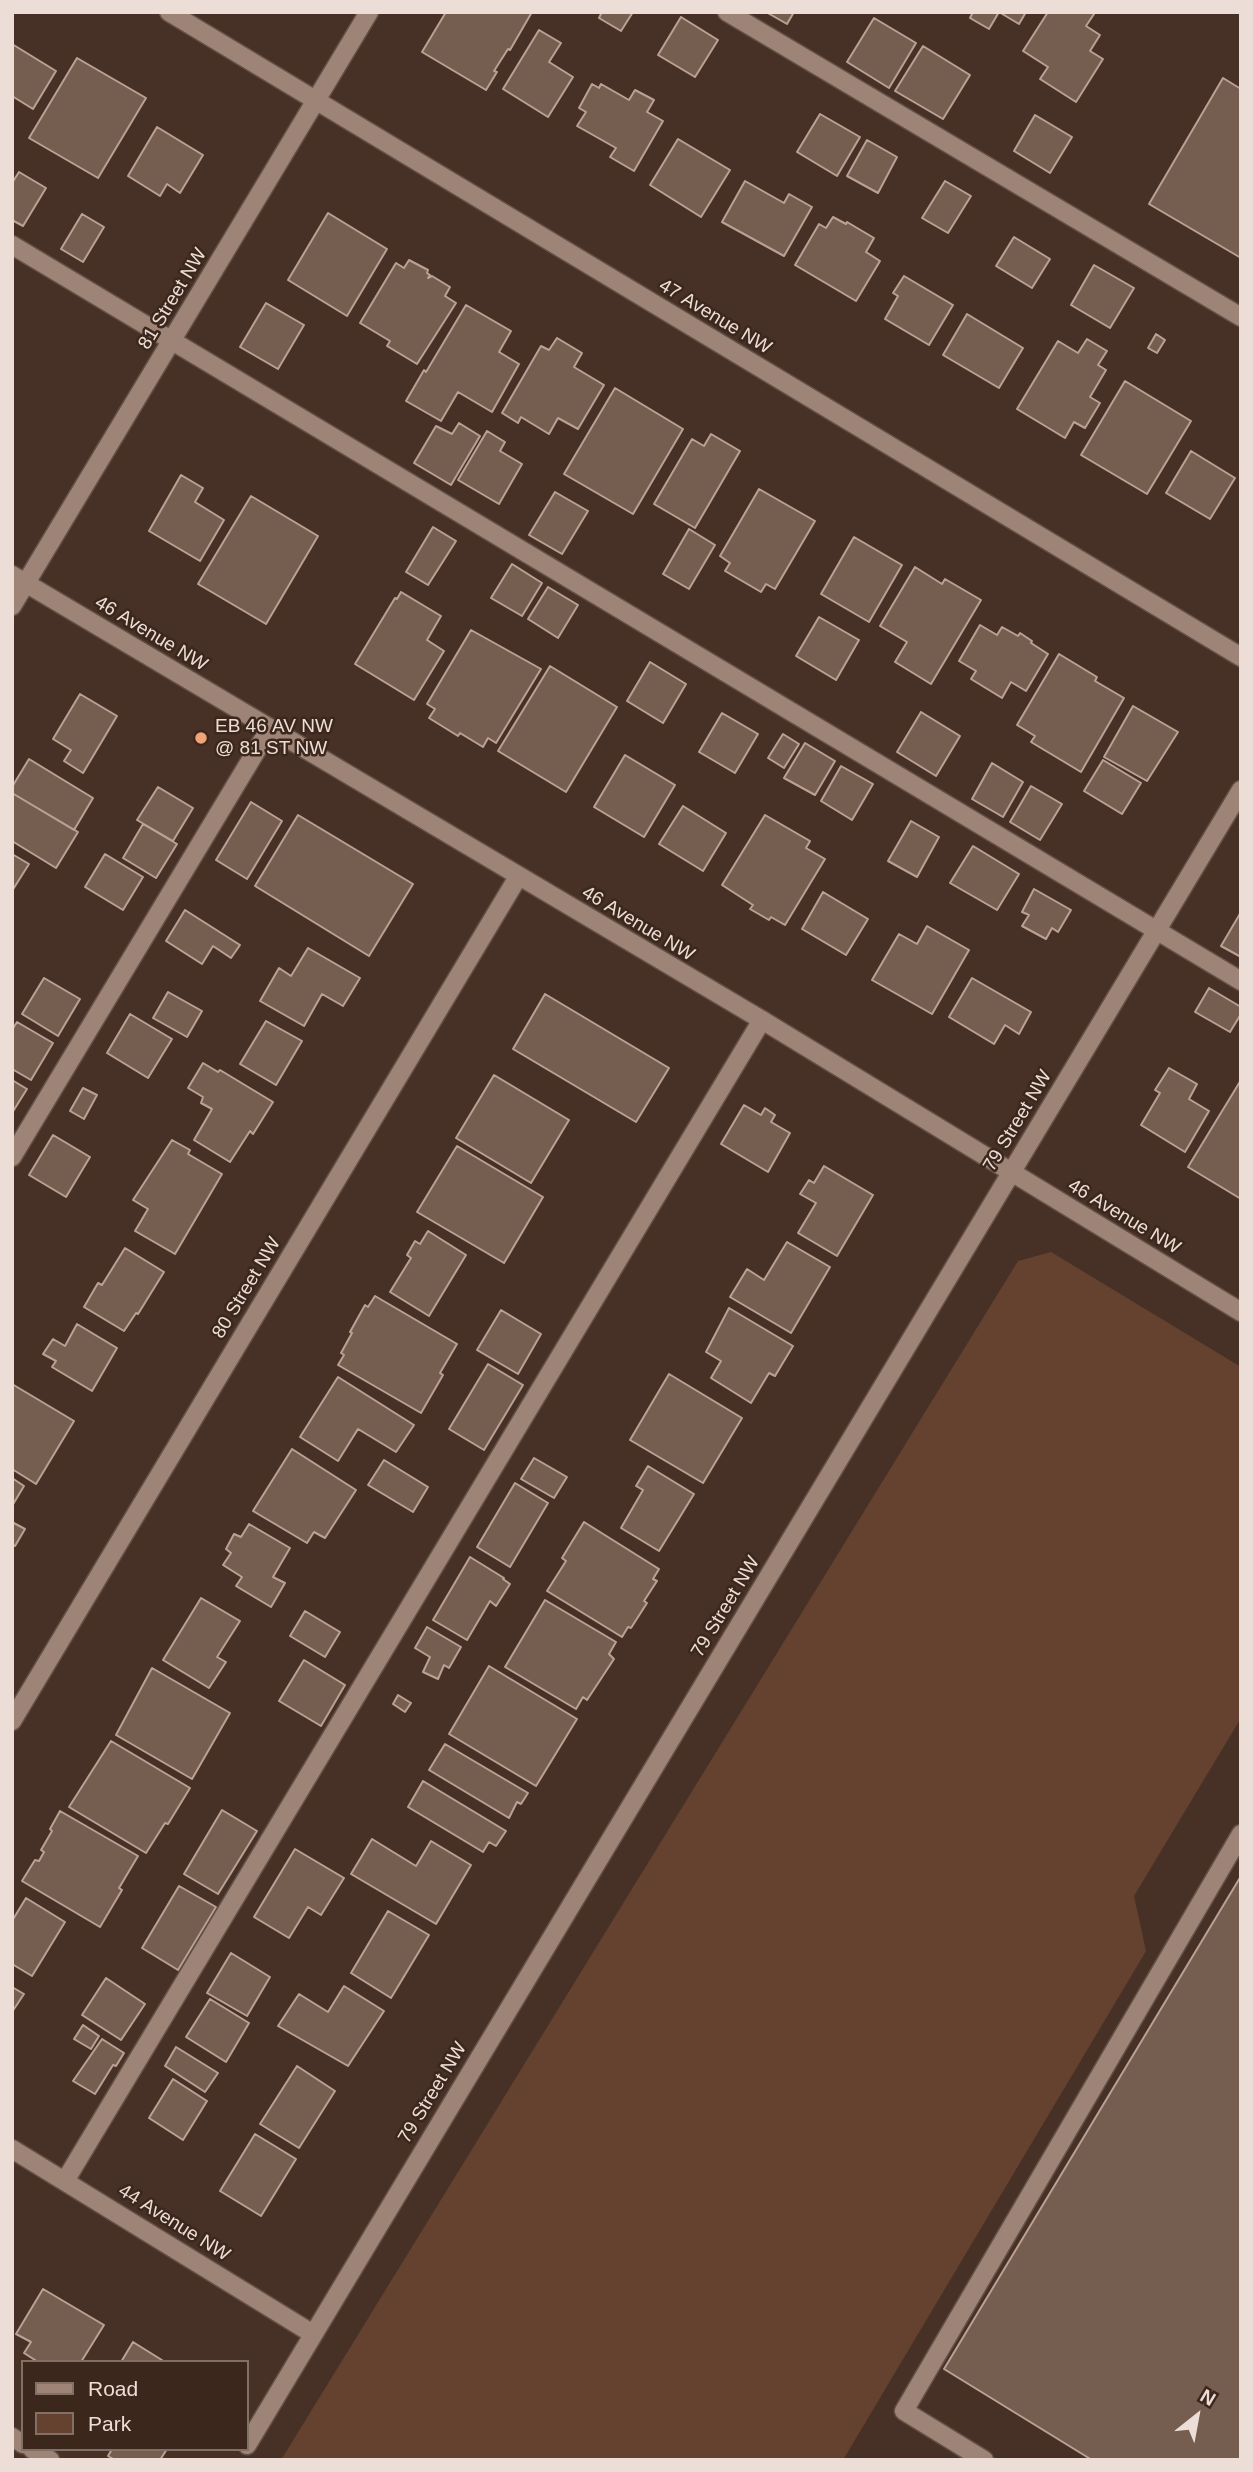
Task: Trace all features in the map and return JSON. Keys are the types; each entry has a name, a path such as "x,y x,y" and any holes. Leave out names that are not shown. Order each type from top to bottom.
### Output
{"street":[{"name":"47 Avenue NW","path":"169,12 1241,657"},
{"name":"81 Street NW","path":"12,606 19,579 173,341 369,12"},
{"path":"727,12 1241,317"},
{"path":"12,244 1241,981"},
{"name":"46 Avenue NW","path":"19,579 762,1020 1241,1312"},
{"path":"12,1157 270,728"},
{"name":"79 Street NW","path":"248,2444 1241,790"},
{"name":"80 Street NW","path":"12,1721 518,877"},
{"path":"65,2181 762,1020"},
{"path":"984,2460 904,2412 1241,1834"},
{"name":"44 Avenue NW","path":"12,2149 313,2333"}],"green space":[{"path":"1051,1252 1241,1367 1241,1718 1134,1896 1146,1951 843,2460 281,2460 1018,1261"}],"building":[{"path":"446,12 532,12 494,71 497,72 486,90 422,52"},
{"path":"602,12 633,12 621,31 599,18"},
{"path":"766,12 794,12 787,24"},
{"path":"973,12 999,12 989,29 970,18"},
{"path":"999,12 1026,12 1019,24"},
{"path":"1048,12 1094,14 1086,26 1100,35 1090,51 1103,59 1076,102 1040,79 1048,67 1023,51"},
{"path":"681,17 718,40 695,77 658,55"},
{"path":"874,18 916,43 889,88 847,62"},
{"path":"539,30 561,43 549,62 573,77 548,117 503,89"},
{"path":"12,44 56,71 33,109 12,96"},
{"path":"923,46 970,75 943,119 895,91"},
{"path":"77,58 146,98 98,178 29,138"},
{"path":"1223,78 1241,89 1241,258 1149,204"},
{"path":"592,84 599,88 601,84 629,100 635,90 654,100 647,112 663,121 634,171 610,157 616,148 577,126 586,112 579,108"},
{"path":"820,114 860,137 837,176 797,152"},
{"path":"1035,115 1072,137 1050,173 1014,151"},
{"path":"157,127 203,155 180,193 167,184 160,196 128,176"},
{"path":"678,139 730,170 701,217 650,185"},
{"path":"867,140 897,157 878,193 847,176"},
{"path":"19,172 46,188 23,226 12,220 12,183"},
{"path":"745,181 784,203 789,194 812,207 784,256 722,222"},
{"path":"945,181 971,196 948,233 922,218"},
{"path":"328,213 387,249 347,316 288,280"},
{"path":"82,214 104,227 83,262 61,249"},
{"path":"833,217 874,238 866,252 880,261 856,301 795,265 819,224 826,228"},
{"path":"1014,237 1050,259 1032,288 996,266"},
{"path":"409,260 428,270 428,278 432,276 450,287 445,296 456,303 417,364 387,346 390,341 360,323 396,263 404,268"},
{"path":"1094,265 1134,288 1110,328 1071,305"},
{"path":"904,276 953,305 929,345 885,319 898,296 893,293"},
{"path":"266,303 304,325 278,369 240,347"},
{"path":"466,305 511,331 499,352 519,364 492,412 458,392 441,421 406,401"},
{"path":"967,314 1023,348 999,388 943,355"},
{"path":"1156,334 1165,340 1157,353 1148,348"},
{"path":"557,338 582,353 574,367 604,385 578,429 558,418 549,434 521,417 518,423 502,413 541,346 549,350"},
{"path":"1087,339 1107,351 1098,365 1106,370 1090,397 1100,403 1085,428 1074,422 1065,438 1017,409 1058,341 1078,353"},
{"path":"1125,381 1191,421 1147,494 1081,455"},
{"path":"615,388 683,429 633,514 564,474"},
{"path":"459,423 480,436 451,485 414,463 436,426 452,434"},
{"path":"487,431 505,442 500,451 522,464 499,504 458,480"},
{"path":"711,434 740,451 695,528 654,504 692,439 704,446"},
{"path":"1191,451 1235,478 1210,519 1166,493"},
{"path":"181,475 203,488 195,502 224,520 200,561 149,531"},
{"path":"759,489 815,521 775,589 766,584 761,592 725,571 730,563 720,556"},
{"path":"555,492 588,511 562,554 529,535"},
{"path":"251,496 318,536 266,624 198,584"},
{"path":"433,527 456,541 428,585 406,572"},
{"path":"689,529 715,545 689,589 663,574"},
{"path":"854,537 902,565 869,622 821,594"},
{"path":"512,564 542,583 522,616 491,598"},
{"path":"915,567 942,584 945,579 981,600 931,684 895,662 907,642 880,626"},
{"path":"548,587 578,605 558,638 528,619"},
{"path":"401,592 441,616 427,640 444,651 414,700 355,664"},
{"path":"819,617 859,640 836,680 796,656"},
{"path":"980,625 997,635 1002,627 1018,636 1020,633 1048,654 1026,691 1011,682 1002,698 971,679 976,671 959,661"},
{"path":"471,630 541,669 496,743 488,738 483,747 460,733 458,736 429,718 435,709 427,704"},
{"path":"1059,654 1097,677 1095,681 1124,698 1081,772 1031,742 1035,736 1017,725"},
{"path":"650,662 686,684 663,723 627,701"},
{"path":"550,666 617,707 566,792 498,751"},
{"path":"80,694 117,716 83,773 64,761 71,750 53,739"},
{"path":"1133,706 1178,732 1147,781 1104,757"},
{"path":"921,712 960,736 936,776 897,752"},
{"path":"722,713 758,734 735,773 699,752"},
{"path":"783,734 799,744 784,768 768,758"},
{"path":"805,743 835,761 815,795 784,778"},
{"path":"625,755 675,785 644,837 594,807"},
{"path":"29,759 93,798 74,830 12,793 12,787"},
{"path":"1103,760 1141,783 1122,814 1084,791"},
{"path":"992,763 1023,782 1003,817 972,799"},
{"path":"841,766 873,784 852,820 821,801"},
{"path":"1031,786 1062,804 1040,840 1010,822"},
{"path":"158,787 193,808 173,841 137,820"},
{"path":"12,793 78,832 56,868 12,841"},
{"path":"251,802 282,821 247,879 216,860"},
{"path":"683,806 726,833 703,871 659,844"},
{"path":"298,815 413,884 369,956 255,886"},
{"path":"765,815 810,841 806,848 825,859 785,925 771,917 769,920 750,909 753,905 722,885"},
{"path":"911,821 939,837 917,877 888,861"},
{"path":"143,824 177,844 156,878 123,858"},
{"path":"973,846 1019,874 997,910 950,883"},
{"path":"12,854 29,864 12,891"},
{"path":"105,854 143,877 123,910 85,887"},
{"path":"1034,889 1071,910 1058,932 1052,928 1046,939 1022,926 1029,915 1022,912"},
{"path":"823,892 868,919 846,955 802,929"},
{"path":"185,910 240,945 231,958 213,946 202,964 166,941"},
{"path":"1241,912 1241,957 1221,946"},
{"path":"927,926 969,950 932,1014 872,980 899,934 917,944"},
{"path":"308,948 360,978 343,1006 322,994 304,1026 260,1001 279,968 291,976"},
{"path":"44,978 80,999 58,1036 22,1014"},
{"path":"972,978 1031,1012 1019,1034 1005,1025 994,1044 949,1017"},
{"path":"1209,988 1241,1007 1241,1014 1230,1032 1195,1012"},
{"path":"168,992 202,1011 187,1037 153,1018"},
{"path":"545,994 669,1068 636,1122 513,1049"},
{"path":"130,1014 172,1039 148,1078 107,1053"},
{"path":"266,1021 302,1041 276,1085 240,1064"},
{"path":"17,1022 53,1043 31,1080 12,1069 12,1030"},
{"path":"203,1063 218,1072 220,1070 273,1102 253,1134 250,1131 230,1162 194,1140 212,1109 201,1103 203,1097 188,1088"},
{"path":"1169,1068 1197,1084 1189,1099 1209,1111 1185,1152 1141,1125 1160,1093 1155,1090"},
{"path":"494,1075 569,1120 531,1183 456,1138"},
{"path":"12,1080 27,1089 12,1113"},
{"path":"1241,1080 1241,1199 1188,1167"},
{"path":"83,1088 97,1095 84,1119 70,1111"},
{"path":"744,1105 761,1115 765,1108 775,1115 771,1122 790,1133 768,1172 721,1144"},
{"path":"53,1135 90,1157 66,1197 29,1175"},
{"path":"172,1140 190,1150 188,1154 222,1174 175,1254 135,1231 148,1209 133,1200"},
{"path":"457,1146 543,1197 504,1263 417,1212"},
{"path":"824,1166 873,1195 837,1256 798,1233 816,1203 800,1194 809,1180 814,1183"},
{"path":"428,1231 466,1255 429,1316 390,1292 411,1258 407,1255 415,1241 420,1244"},
{"path":"787,1242 830,1267 791,1333 730,1297 747,1269 764,1280"},
{"path":"125,1248 164,1272 124,1331 84,1307 98,1283 102,1285"},
{"path":"375,1296 457,1344 421,1413 338,1365 352,1333 350,1332 365,1305 368,1307"},
{"path":"729,1308 793,1346 775,1376 769,1373 751,1403 711,1378 721,1361 706,1352"},
{"path":"501,1310 541,1334 518,1374 477,1350"},
{"path":"77,1324 117,1348 92,1391 52,1367 56,1361 43,1354 53,1339 65,1346"},
{"path":"488,1364 523,1385 484,1450 449,1429"},
{"path":"669,1374 742,1418 703,1483 630,1440"},
{"path":"338,1377 414,1425 396,1452 358,1429 338,1461 300,1437"},
{"path":"12,1384 74,1421 36,1484 12,1469"},
{"path":"292,1449 356,1490 325,1538 314,1532 307,1543 253,1511"},
{"path":"534,1458 567,1477 554,1498 521,1479"},
{"path":"384,1460 428,1487 413,1512 368,1485"},
{"path":"648,1466 694,1494 659,1551 621,1528 643,1490 636,1486"},
{"path":"12,1478 24,1486 12,1506"},
{"path":"515,1483 548,1503 510,1567 477,1547"},
{"path":"12,1522 25,1529 15,1546 12,1545"},
{"path":"584,1522 659,1569 653,1579 657,1581 644,1601 647,1603 622,1637 547,1591 566,1561 562,1558"},
{"path":"249,1524 290,1548 273,1577 285,1583 271,1607 236,1586 242,1577 223,1565 231,1553 226,1549 234,1534 241,1537"},
{"path":"470,1557 510,1584 496,1606 490,1601 467,1640 433,1620"},
{"path":"201,1598 240,1621 217,1657 226,1662 209,1688 163,1660"},
{"path":"545,1600 616,1642 609,1654 614,1659 587,1700 583,1697 576,1709 505,1667"},
{"path":"305,1611 340,1632 325,1657 290,1636"},
{"path":"427,1627 461,1647 449,1668 444,1665 438,1679 423,1672 430,1657 415,1648"},
{"path":"304,1660 345,1685 321,1726 279,1701"},
{"path":"489,1666 577,1719 536,1786 449,1734"},
{"path":"152,1668 230,1713 192,1779 116,1735"},
{"path":"398,1695 411,1703 405,1712 393,1704"},
{"path":"111,1741 190,1788 146,1853 69,1807"},
{"path":"445,1744 528,1793 521,1804 517,1802 509,1818 429,1770"},
{"path":"423,1781 506,1831 496,1846 489,1842 483,1852 408,1807"},
{"path":"222,1810 257,1831 218,1894 184,1874"},
{"path":"60,1811 138,1856 100,1927 22,1881 35,1860 39,1861 44,1852 41,1850"},
{"path":"372,1839 416,1866 431,1841 471,1865 436,1924 351,1874"},
{"path":"295,1849 344,1878 321,1915 308,1907 289,1938 254,1917"},
{"path":"1241,1876 1241,2460 1092,2460 944,2369"},
{"path":"179,1886 216,1907 178,1970 142,1948"},
{"path":"26,1898 65,1922 32,1976 12,1964 12,1921"},
{"path":"388,1911 429,1935 391,1998 351,1973"},
{"path":"231,1953 270,1977 247,2016 207,1993"},
{"path":"106,1978 145,2004 121,2040 82,2015"},
{"path":"344,1986 384,2011 348,2066 278,2026 299,1994 328,2012"},
{"path":"12,1987 24,1994 12,2012"},
{"path":"210,1999 249,2023 226,2062 186,2037"},
{"path":"83,2025 99,2036 91,2049 74,2039"},
{"path":"102,2039 124,2053 95,2094 73,2081"},
{"path":"176,2047 218,2073 205,2092 165,2066"},
{"path":"297,2066 335,2091 299,2148 260,2124"},
{"path":"173,2079 207,2101 183,2140 149,2118"},
{"path":"255,2134 296,2159 261,2216 220,2191"},
{"path":"43,2289 104,2325 82,2360 35,2360 24,2353 31,2342 16,2334"},
{"path":"133,2342 162,2360 122,2360"},
{"path":"111,2451 166,2451 160,2460 115,2460 108,2456"}],"place":[{"name":"EB 46 AV NW @ 81 ST NW","path":"201,738"}]}
